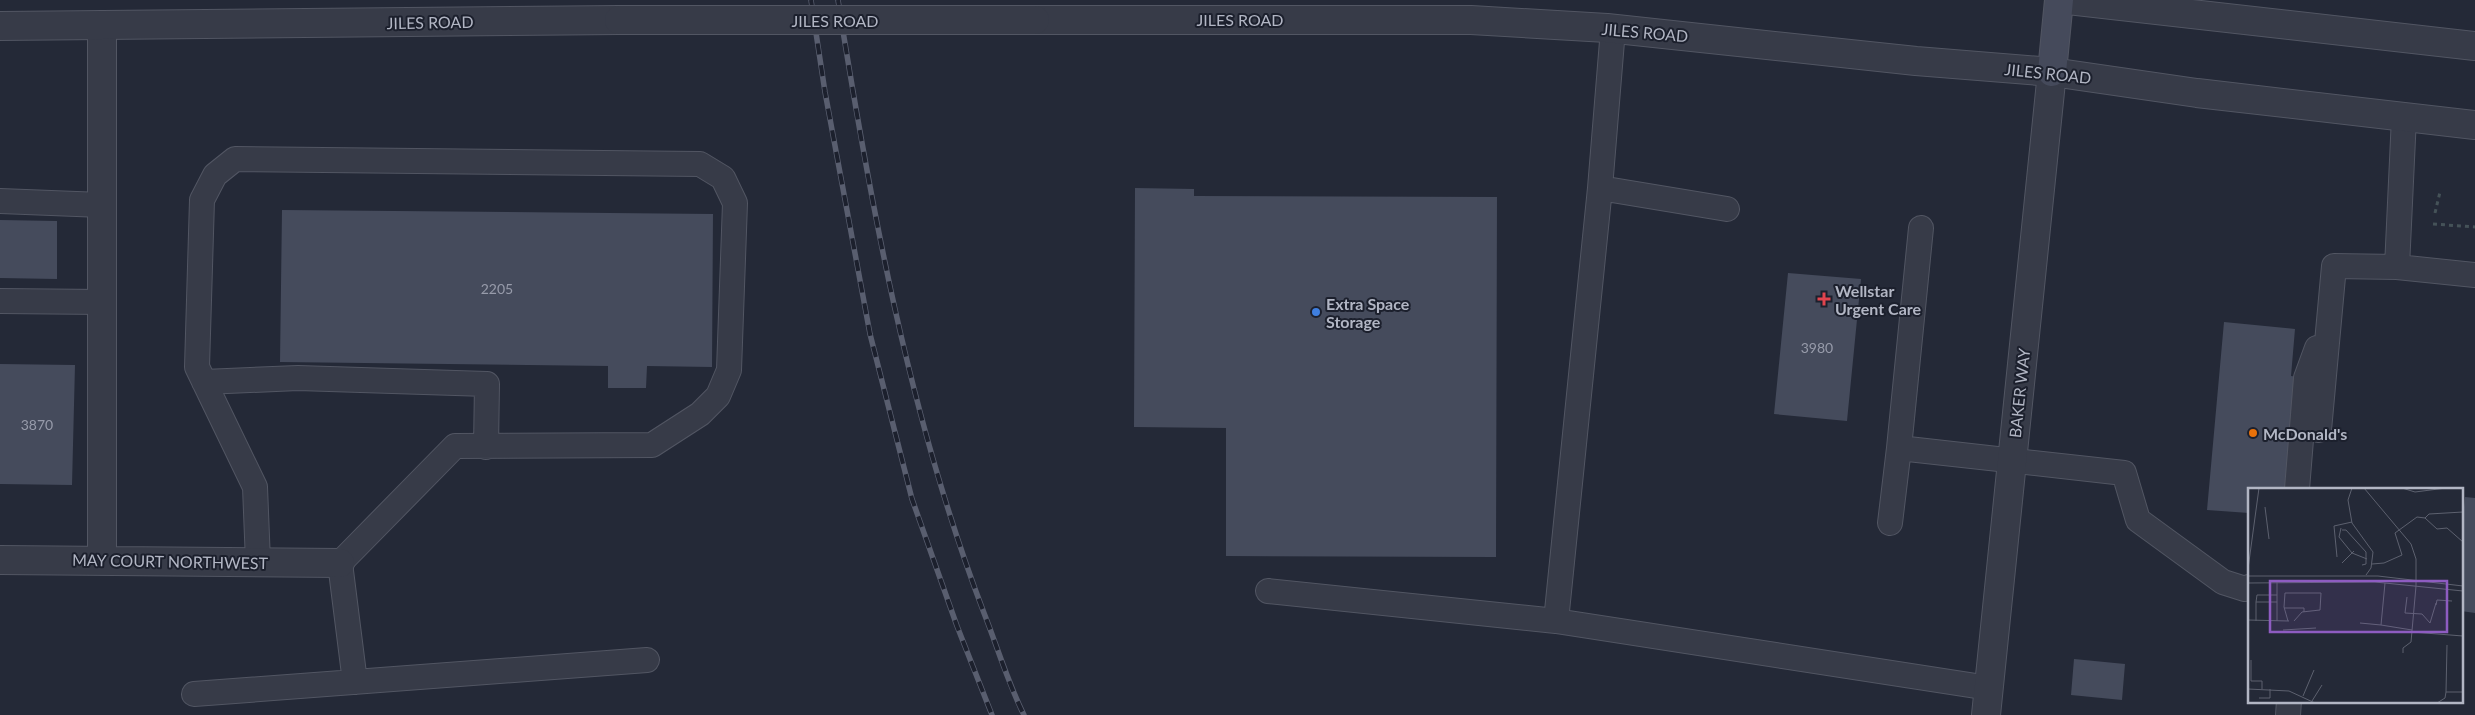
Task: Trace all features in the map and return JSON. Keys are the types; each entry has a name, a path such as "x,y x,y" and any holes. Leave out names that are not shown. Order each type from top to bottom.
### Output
{"main road":[{"path":"2052,72 2060,0"}],"street":[{"path":"2068,0 2475,46"},
{"name":"JILES ROAD","path":"0,26 619,20 1471,20 1718,38 1916,61 2052,72 2197,93 2475,124"},
{"path":"102,25 102,560"},
{"name":"BAKER WAY","path":"1986,715 2052,72"},
{"name":"MAY COURT NORTHWEST","path":"0,560 340,563"}],"lane":[{"path":"1556,621 1600,188 1613,29"},
{"path":"2397,267 2404,117"},
{"path":"258,562 255,487 197,367 202,200 215,175 235,159 700,164 722,178 735,203 729,370 718,396 700,414 652,445 455,446 340,563 355,682"},
{"path":"1600,188 1727,209"},
{"path":"0,201 102,205"},
{"path":"1890,523 1921,228"},
{"path":"2319,430 2334,266 2397,267 2475,275"},
{"path":"0,301 102,302"},
{"path":"2297,488 2306,378 2330,313"},
{"path":"204,382 298,378 487,384 486,447"},
{"path":"1899,448 2124,473 2138,520 2223,582 2248,588"},
{"path":"1268,591 1556,621 1988,688"},
{"path":"194,694 647,660"},
{"path":"2288,715 2289,702"}],"path":[{"path":"2440,192 2432,224 2475,227"}],"building":[{"name":"Extra Space Storage","path":"1135,188 1194,189 1194,196 1497,197 1496,557 1226,556 1226,428 1134,427"},
{"path":"282,210 713,214 712,367 647,366 646,388 608,388 608,366 280,362"},
{"path":"0,220 57,221 57,279 0,278"},
{"path":"1788,273 1861,279 1847,421 1774,414"},
{"name":"McDonald's","path":"2224,322 2295,329 2291,376 2298,377 2288,488 2248,488 2248,513 2207,510"},
{"path":"0,364 75,365 72,485 0,484"},
{"path":"2465,497 2475,498 2475,613 2462,611 2462,526"},
{"path":"2074,659 2125,664 2122,700 2071,695"}],"railway":[{"path":"811,0 825,92 870,334 912,499 957,626 992,715"},
{"path":"838,0 879,233 914,387 934,463 958,539 984,613 1024,715"}],"place":[{"name":"Wellstar Urgent Care","path":"1824,299"},
{"name":"Extra Space Storage","path":"1316,312"},
{"name":"McDonald's","path":"2253,433"}]}
